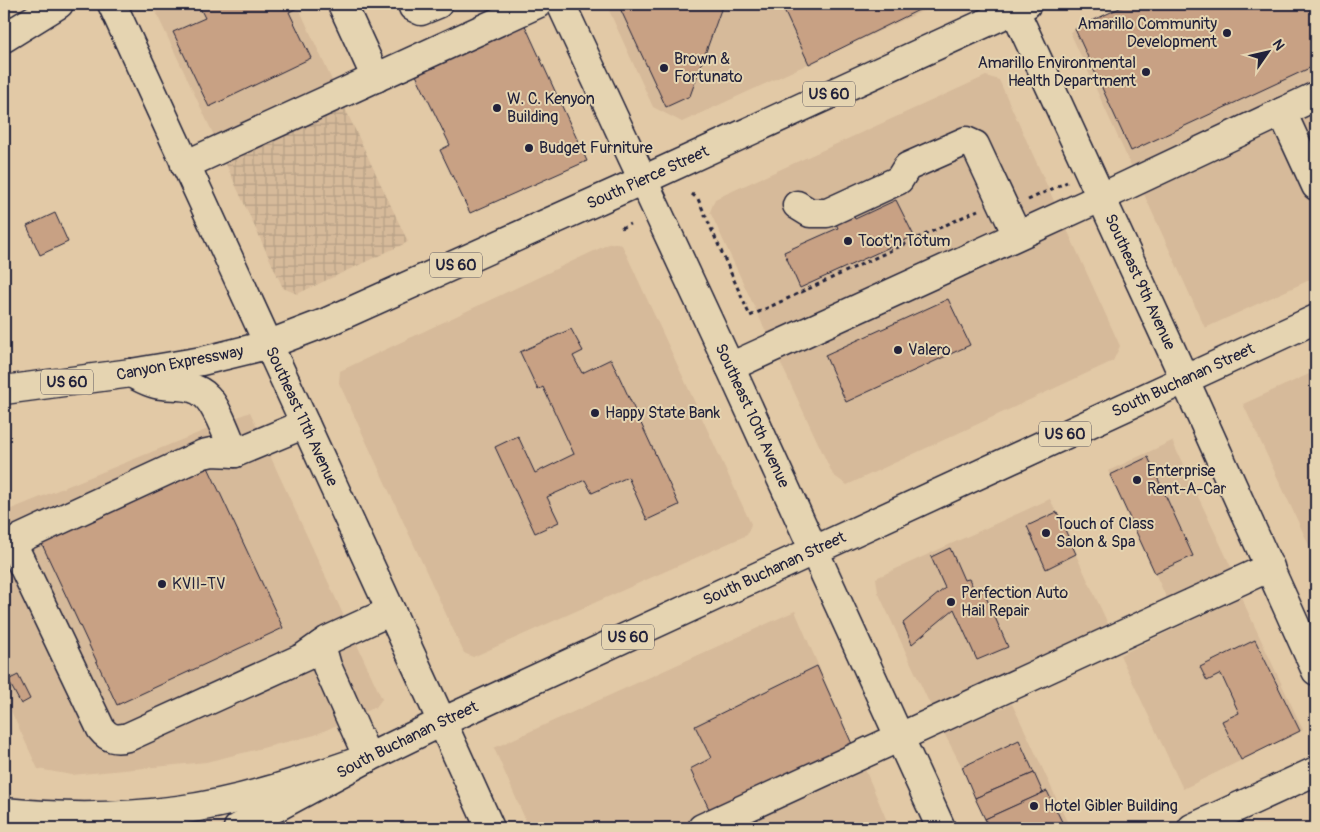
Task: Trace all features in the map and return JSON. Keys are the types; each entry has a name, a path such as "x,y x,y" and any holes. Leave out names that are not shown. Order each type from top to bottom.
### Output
{"main road":[{"path":"4,38 59,4"},
{"name":"Southeast 11th Avenue","path":"112,4 490,828"},
{"path":"342,4 376,78"},
{"path":"412,4 413,7 421,11 438,4"},
{"path":"185,165 537,4"},
{"name":"Southeast 10th Avenue","path":"561,4 815,551 941,828"},
{"name":"South Pierce Street","path":"267,345 385,297 1018,6"},
{"name":"Southeast 9th Avenue","path":"1018,6 1088,172 1316,670"},
{"path":"730,367 1100,198 1316,96"},
{"path":"1282,112 1316,186"},
{"path":"797,205 810,213 827,213 899,180 907,167 966,141 975,145 1017,235"},
{"name":"South Buchanan Street","path":"238,828 368,758 442,722 1316,319"},
{"name":"Canyon Expressway","path":"4,390 131,373 202,361 267,345"},
{"path":"131,373 156,384 196,389 207,397 213,405 235,453"},
{"path":"305,424 235,453 212,452 203,454 21,538 16,543 15,549 100,729 111,738 118,740 304,657 321,644 391,611"},
{"path":"702,828 1270,567"},
{"path":"321,644 327,666 368,758"},
{"name":"US 60","path":"4,812 74,817 179,810 212,804 298,782 368,758"},
{"path":"1192,828 1316,771"}],"path":[{"path":"692,194 698,199 750,316 987,206 991,216 1088,172"},
{"path":"621,228 630,224"}],"shaded area":[{"path":"154,4 297,4 335,87 217,142 153,6"},
{"path":"606,4 938,4 682,122 653,107"},
{"path":"1128,4 1316,4 1316,277 1205,328 1070,32"},
{"path":"986,76 999,80 1120,346 1113,361 847,485 833,475 710,212 715,199"},
{"path":"343,104 408,242 297,294 283,288 224,160"},
{"path":"611,243 622,245 751,524 747,535 473,657 464,653 339,383 340,371"},
{"path":"1316,371 1316,560 1243,404"},
{"path":"250,412 382,699 376,707 315,735 206,762 72,775 38,769 4,696 4,512"},
{"path":"1172,441 1232,569 1167,599 1108,471"},
{"path":"1050,499 1109,626 932,709 878,592 876,578"},
{"path":"1241,597 1303,730 1183,789 1120,655"},
{"path":"795,611 852,744 674,828 529,828 494,748"},
{"path":"1012,704 1070,828 989,828 962,767 944,733"},
{"path":"864,767 890,828 743,828 741,824"},
{"path":"1316,818 1316,828 1293,828"}],"building":[{"path":"198,4 295,4 297,8 289,12 311,58 209,107 173,32 205,18"},
{"path":"618,4 723,4 690,96 666,107"},
{"path":"781,4 931,4 809,64"},
{"path":"1128,4 1316,4 1316,65 1131,151 1075,29"},
{"name":"W. C. Kenyon Building","path":"523,21 587,161 470,213 440,150 450,145 414,71"},
{"path":"845,196 855,219 896,200 914,236 800,288 784,252 838,228 827,205"},
{"path":"55,213 68,242 40,255 27,226"},
{"name":"Valero","path":"948,299 970,345 846,402 825,355"},
{"name":"Happy State Bank","path":"571,329 583,351 573,356 582,373 611,359 679,505 647,520 628,477 592,493 585,480 547,497 559,522 535,533 495,447 518,436 535,473 574,454 543,387 538,390 520,352"},
{"path":"1148,457 1193,556 1155,573 1110,475"},
{"name":"KVII-TV","path":"206,463 283,628 117,705 40,540"},
{"path":"1057,512 1076,554 1046,569 1027,526"},
{"path":"950,548 964,580 969,579 976,593 983,590 1008,647 977,660 954,609 912,644 903,623 945,588 931,557"},
{"path":"1255,640 1300,731 1241,760 1222,721 1239,713 1221,674 1207,681 1200,667"},
{"path":"817,666 852,744 710,811 690,769 711,758 695,726"},
{"path":"18,675 30,699 21,704 8,680"},
{"path":"1019,740 1034,773 975,798 962,767"},
{"path":"1034,773 1043,793 985,819 975,798"},
{"name":"Hotel Gibler Building","path":"1047,791 1065,828 989,828 985,819"}],"place":[{"name":"Amarillo Community Development","path":"1227,33"},
{"name":"Brown & Fortunato","path":"664,68"},
{"name":"Amarillo Environmental Health Department","path":"1146,72"},
{"name":"W. C. Kenyon Building","path":"497,108"},
{"name":"Budget Furniture","path":"529,148"},
{"name":"Toot'n Totum","path":"848,241"},
{"name":"Valero","path":"898,350"},
{"name":"Happy State Bank","path":"595,413"},
{"name":"Enterprise Rent-A-Car","path":"1137,480"},
{"name":"Touch of Class Salon & Spa","path":"1046,533"},
{"name":"KVII-TV","path":"162,584"},
{"name":"Perfection Auto Hail Repair","path":"951,602"},
{"name":"Hotel Gibler Building","path":"1034,806"}]}
